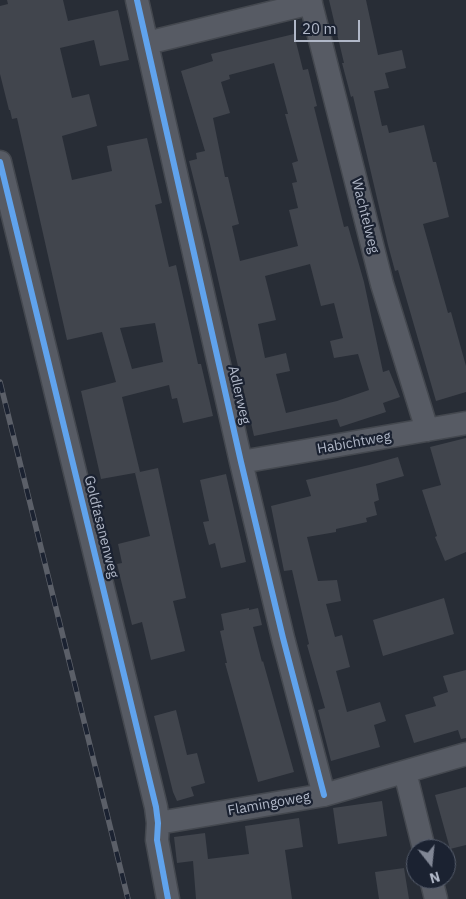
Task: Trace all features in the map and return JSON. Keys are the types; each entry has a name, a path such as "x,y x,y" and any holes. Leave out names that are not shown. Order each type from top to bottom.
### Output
{"street":[{"name":"Adlerweg","path":"136,0 241,462 283,638 324,795"},
{"path":"147,43 311,2"},
{"name":"Wachtelweg","path":"311,2 382,284 427,430"},
{"name":"Goldfasanenweg","path":"0,162 156,807 158,823 157,840 168,899"},
{"name":"Habichtweg","path":"241,462 466,423"},
{"name":"Flamingoweg","path":"158,823 324,795 466,754"},
{"path":"405,772 422,839"}],"building":[{"path":"7,0 63,0 68,21 118,10 129,60 100,66 94,40 60,48 72,98 89,94 97,126 62,136 72,180 112,171 107,146 147,138 162,203 155,205 169,267 176,265 198,364 201,364 213,416 183,423 177,398 172,399 169,385 122,397 140,472 101,479 81,391 116,382 102,332 67,340 17,118 12,119 0,74 0,6 8,4","holes":["155,323 163,362 132,369 120,328"]},
{"path":"329,0 366,0 378,55 402,50 406,68 385,73 389,88 374,91 382,126 387,125 389,133 424,125 433,162 436,162 449,217 423,224 448,313 451,312 466,366 466,392 436,401 398,270 395,271 388,245 353,96 351,97 342,63 344,63"},
{"path":"294,34 303,70 308,69 317,106 314,107 344,227 348,226 364,282 383,372 389,370 400,397 383,403 386,412 340,427 337,419 254,436 189,161 197,159 196,153 205,151 181,71 213,61 211,54","holes":["274,63 298,161 292,163 297,182 292,183 298,208 289,210 298,246 240,261 232,226 239,224 228,177 225,177 213,118 230,113 221,82 230,79 229,75","310,264 321,306 334,303 343,338 330,341 334,358 358,354 369,390 337,401 286,413 276,374 290,371 286,353 265,358 258,324 276,320 265,276"]},
{"path":"466,438 466,552 445,561 435,537 437,536 422,490 441,485 430,447"},
{"path":"398,457 404,476 376,484 379,500 374,502 377,515 366,518 367,522 336,529 336,532 307,537 318,581 337,580 341,601 326,604 335,637 342,635 350,667 336,671 347,712 380,702 386,721 374,725 380,747 331,761 318,710 325,708 307,645 309,644 292,570 284,571 271,506 311,496 306,480"},
{"path":"158,468 186,598 173,601 185,651 151,660 142,622 132,625 117,564 122,563 118,544 150,536 135,473"},
{"path":"226,474 246,562 221,568 215,543 209,545 203,522 209,521 200,480"},
{"path":"444,598 454,634 383,656 373,620"},
{"path":"249,608 249,610 258,608 262,625 253,627 294,772 258,782 225,663 227,663 220,631 224,630 221,614"},
{"path":"466,670 466,738 461,739 458,730 414,743 405,715 436,706 433,697 448,692 443,676"},
{"path":"176,710 187,755 197,753 205,783 191,787 194,796 177,801 173,792 154,716"},
{"path":"466,787 466,845 456,848 456,839 447,839 435,795"},
{"path":"382,801 387,836 338,844 333,808"},
{"path":"299,818 303,847 285,850 292,899 196,899 193,861 177,863 174,837 205,833 208,859 249,854 245,826"},
{"path":"404,868 409,899 379,899 375,872"}],"railway":[{"path":"0,382 128,899"}],"cycle path":[{"path":"137,0 241,462 283,638 324,795"},
{"path":"0,162 156,807 158,823 157,840 168,899"}]}
